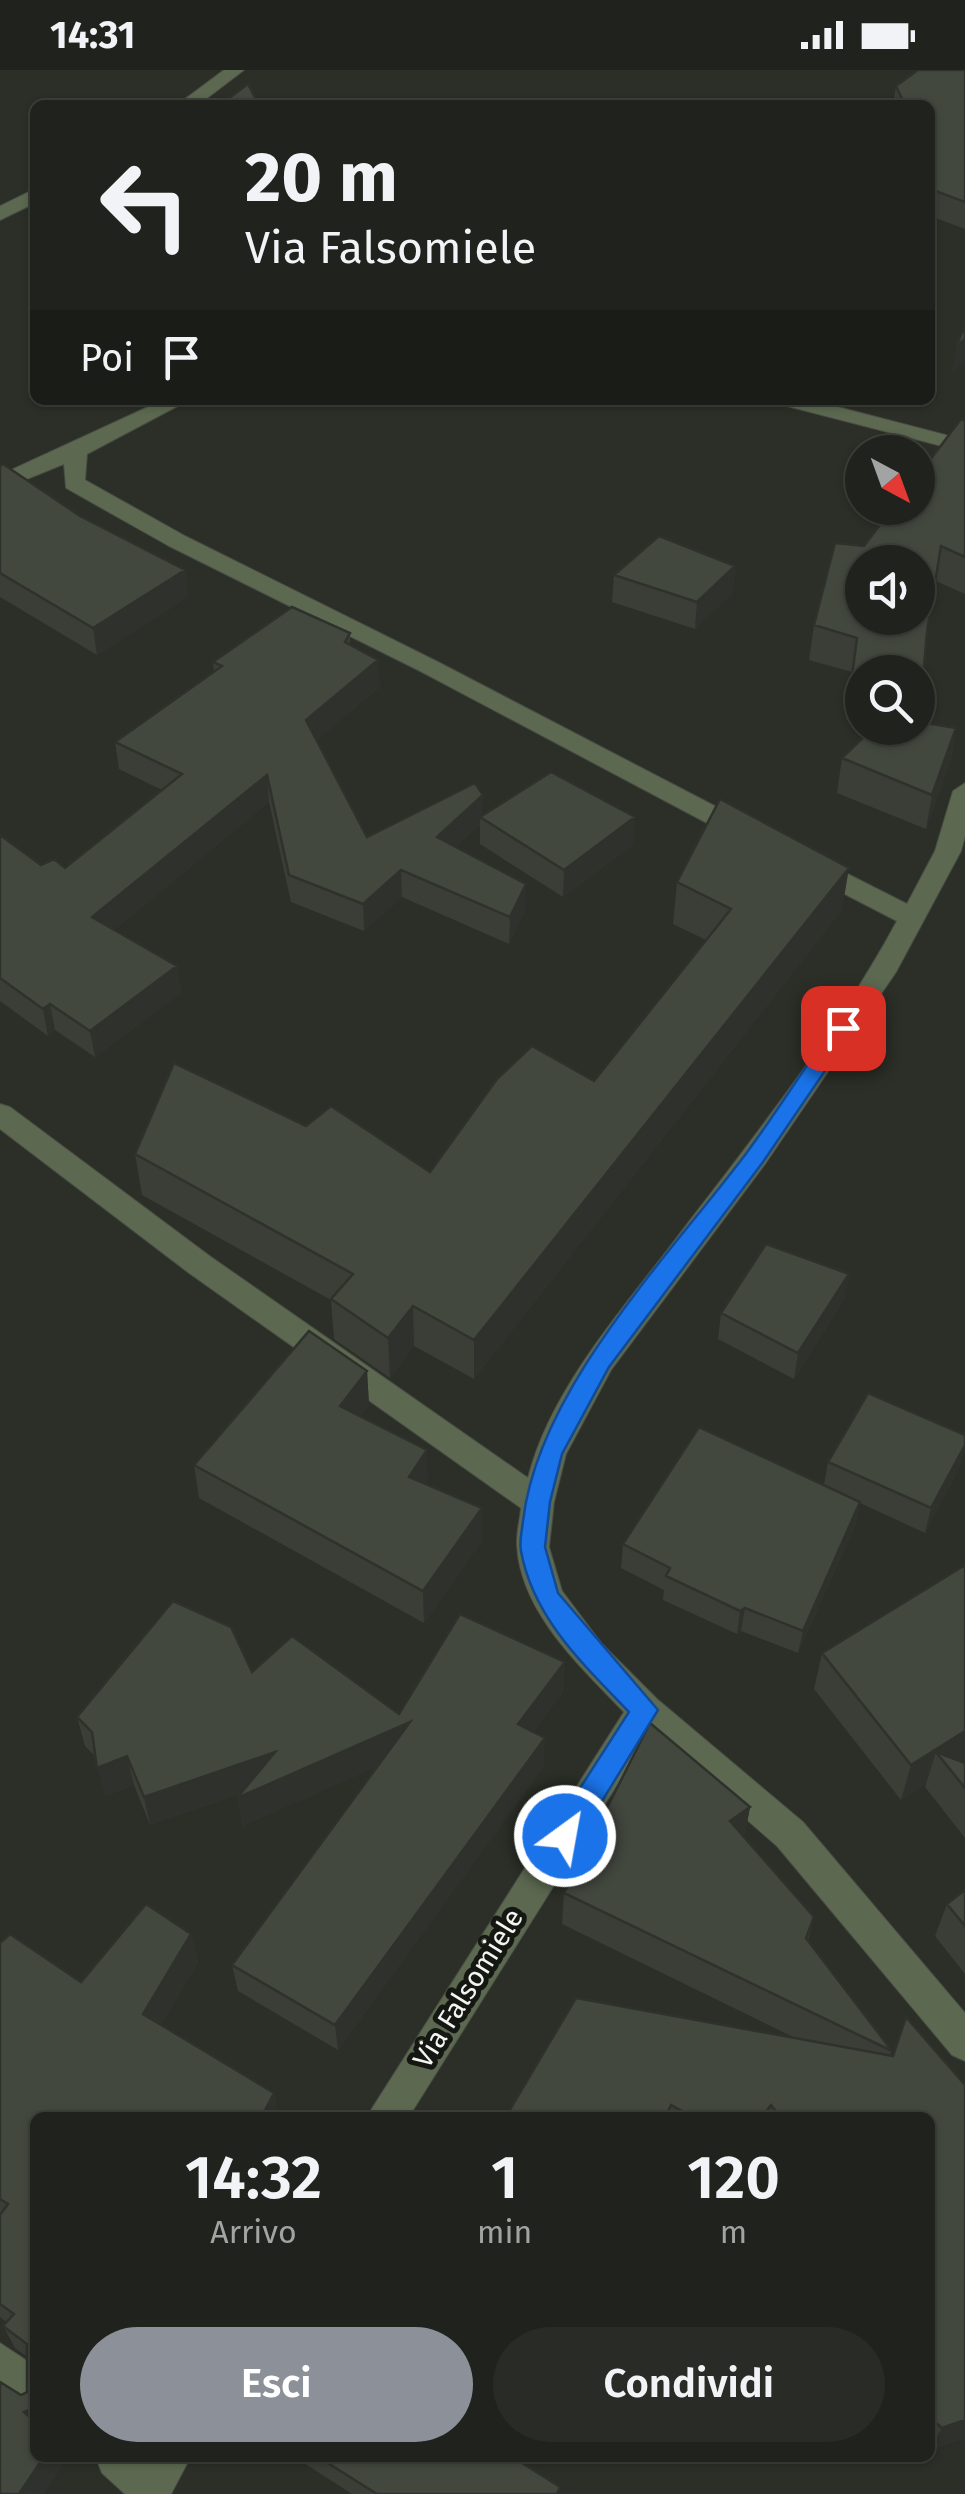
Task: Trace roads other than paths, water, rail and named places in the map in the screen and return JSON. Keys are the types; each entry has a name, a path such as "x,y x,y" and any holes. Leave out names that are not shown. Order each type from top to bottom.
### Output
{"street":[{"path":"193,100 236,70"},
{"path":"0,214 30,199"},
{"path":"0,483 76,452 170,405"},
{"path":"805,405 965,446"},
{"path":"76,452 74,484 177,542 430,666 913,918"},
{"path":"965,791 948,851 887,965 756,1156 600,1360 550,1453 532,1547 547,1597 590,1654 645,1710 790,1834 965,2042"},
{"path":"0,1114 200,1264 538,1502"},
{"name":"Via Falsomiele","path":"390,2112 645,1710"},
{"path":"0,2364 30,2388"},
{"path":"124,2462 155,2479"}]}
